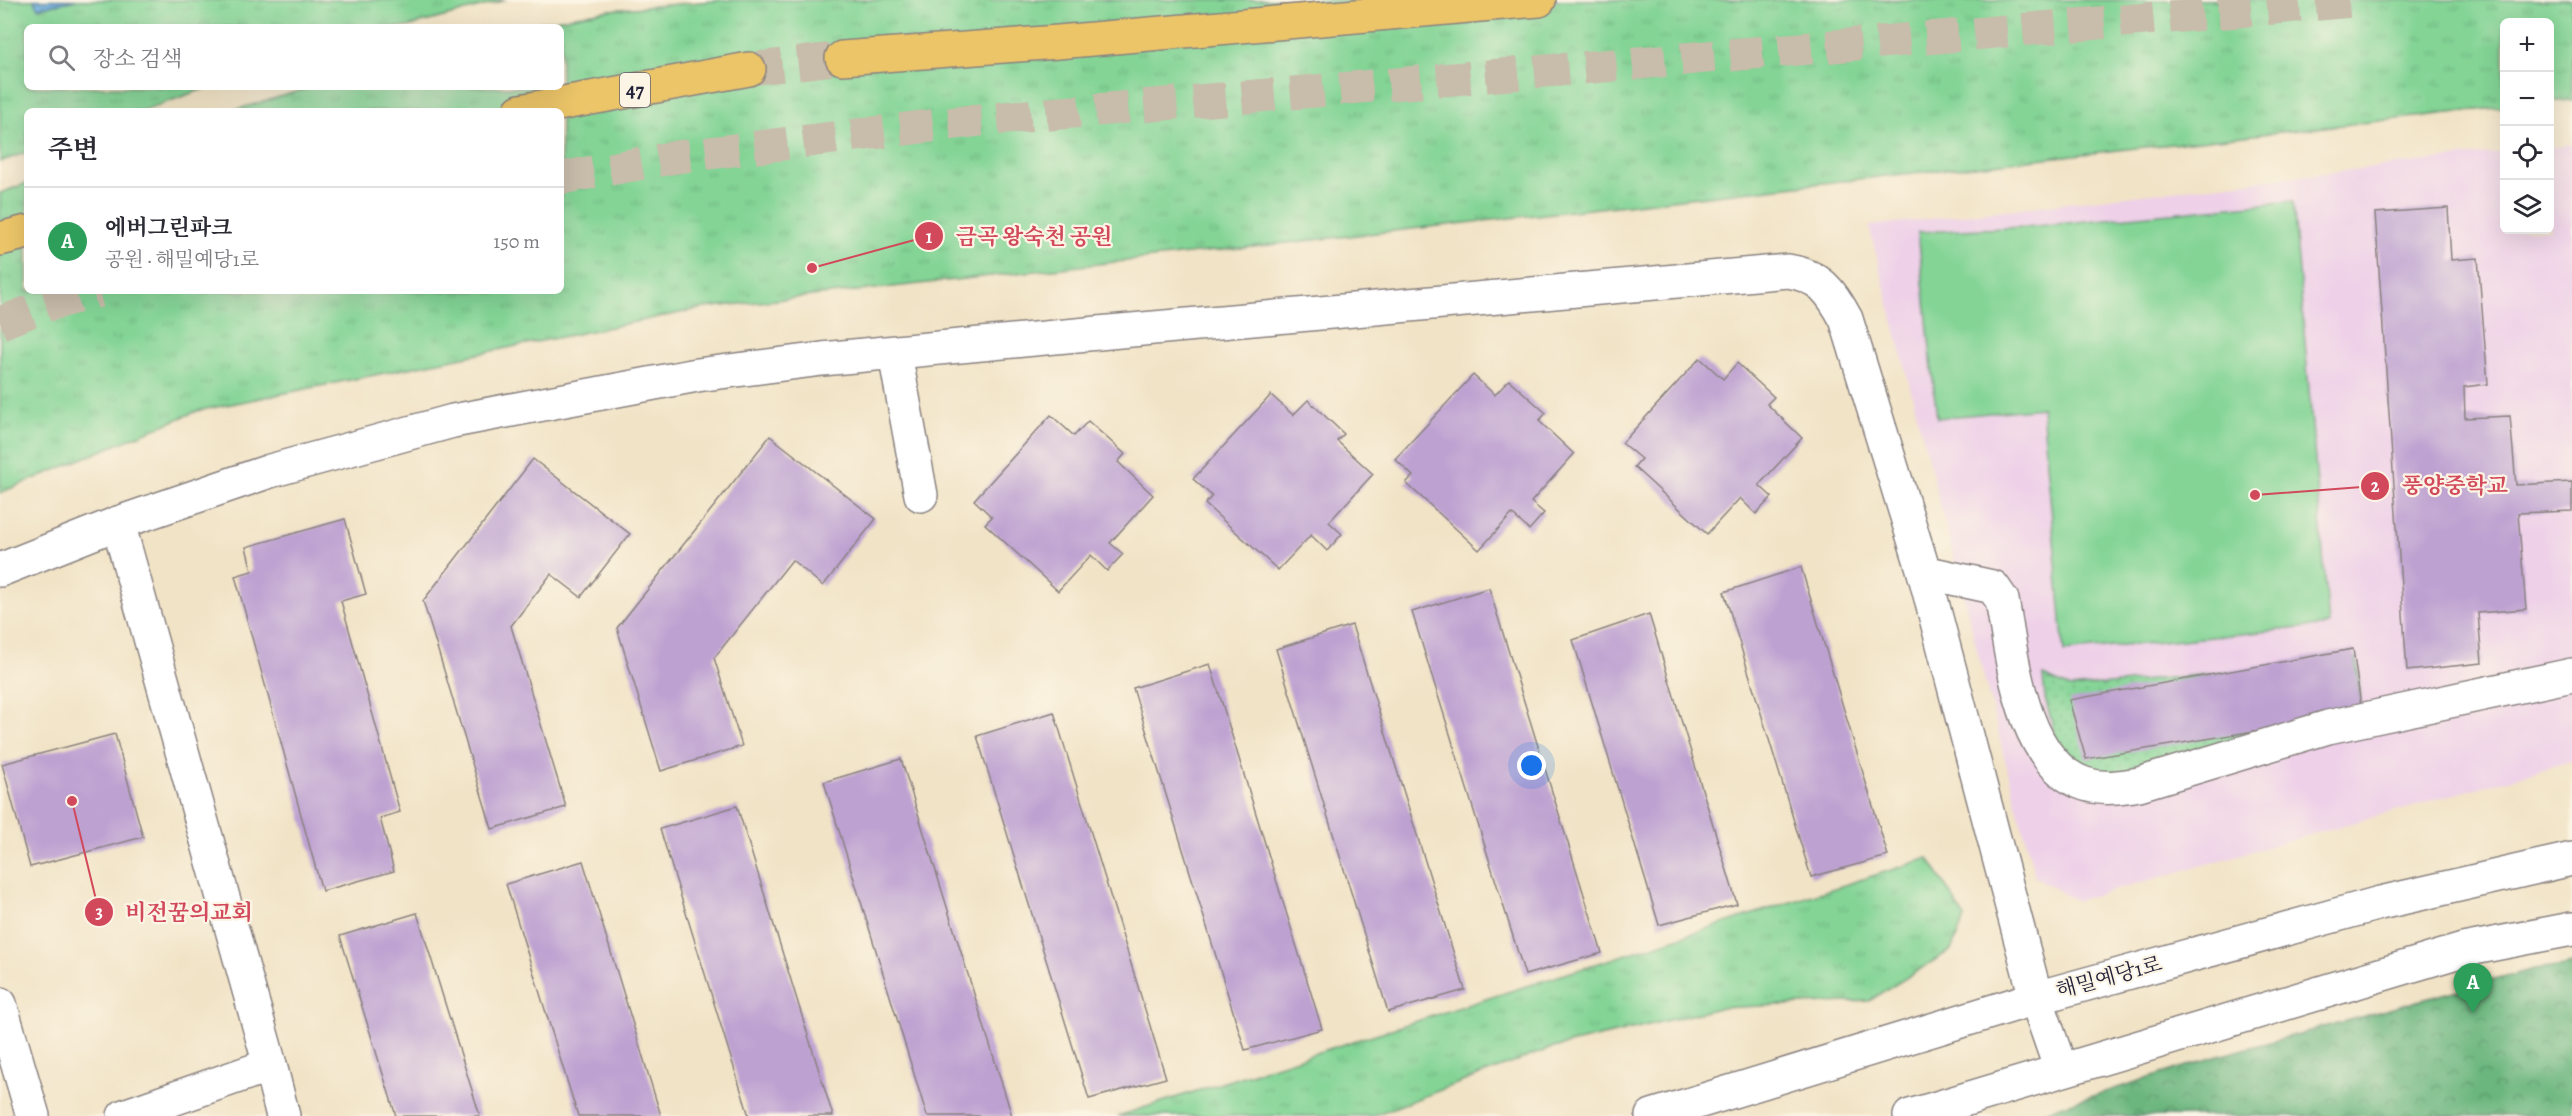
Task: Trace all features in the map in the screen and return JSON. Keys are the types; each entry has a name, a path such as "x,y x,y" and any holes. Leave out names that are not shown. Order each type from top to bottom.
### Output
{"highway":[{"path":"842,58 1070,41 1539,0"},
{"name":"47","path":"536,108 750,69"},
{"path":"0,239 24,233"}],"street":[{"path":"0,570 118,523 270,471 453,421 697,375 822,359 895,354 1098,333 1776,272 1803,273 1820,282 1834,298 1846,319 1924,572 2037,998 2061,1070"},
{"path":"895,354 921,495"},
{"path":"118,523 283,1116"},
{"path":"1924,572 1993,587 2002,600 2020,699 2037,739 2061,771 2084,784 2109,788 2139,784 2328,727 2572,675"},
{"name":"해밀예당1로","path":"1652,1116 2037,998 2380,903 2572,859"},
{"path":"1910,1116 2463,950 2572,929"},
{"path":"0,1004 33,1116"},
{"path":"124,1116 270,1065"}],"shaded area":[{"path":"2572,144 2572,761 2076,901 2035,877 1869,226 2500,152 2500,234 2554,234 2554,146"}],"green space":[{"path":"0,0 506,0 418,24 24,24 24,90 201,90 150,108 24,108 24,153 0,162"},
{"path":"724,0 2572,0 2572,100 2554,102 2554,18 2500,18 2500,107 704,308 197,411 0,493 0,193 24,184 24,294 564,294 564,108 241,108 303,90 564,90 564,24 532,24 609,10"},
{"path":"2293,201 2329,625 2064,652 2042,408 1937,418 1918,232 2025,227"},
{"path":"2357,659 2361,706 2119,775 2075,767 2056,739 2045,698 2043,676 2071,688"},
{"path":"1929,858 1965,918 1951,950 1869,1001 1719,1008 1549,1049 1372,1116 1118,1116"},
{"path":"2572,964 2572,1116 2029,1116 2215,1057 2534,969"}],"water":[{"path":"34,0 76,0 38,8"}],"building":[{"path":"2448,208 2451,260 2478,258 2488,384 2464,387 2465,418 2510,416 2516,485 2572,482 2572,511 2518,513 2526,609 2478,613 2482,663 2407,671 2375,213"},
{"path":"1700,358 1723,379 1737,363 1774,397 1767,404 1802,438 1759,485 1772,497 1756,514 1740,498 1707,534 1634,467 1641,459 1622,443"},
{"path":"1473,375 1495,395 1509,380 1546,413 1539,421 1574,454 1531,502 1544,513 1529,530 1512,514 1479,550 1406,483 1413,476 1395,459"},
{"path":"1271,395 1293,415 1308,400 1344,434 1337,441 1373,474 1329,522 1342,534 1327,551 1311,535 1278,570 1205,504 1212,496 1193,479"},
{"path":"1051,415 1074,436 1088,421 1125,454 1118,462 1153,495 1110,543 1123,554 1107,571 1091,555 1058,591 985,524 992,517 974,500"},
{"path":"770,436 876,519 823,586 792,560 714,658 742,746 661,771 617,628"},
{"path":"533,459 630,534 581,597 551,574 511,626 566,807 492,829 423,601"},
{"path":"345,519 366,594 341,601 400,812 380,818 394,871 322,891 235,576 252,571 246,547"},
{"path":"1801,567 1888,856 1811,877 1724,592"},
{"path":"1489,588 1602,953 1525,975 1412,612"},
{"path":"1649,614 1737,904 1659,925 1573,640"},
{"path":"1352,625 1465,990 1388,1012 1276,649"},
{"path":"2353,649 2362,713 2086,759 2069,700"},
{"path":"1210,664 1322,1029 1245,1050 1133,688"},
{"path":"1054,712 1166,1078 1089,1099 977,736"},
{"path":"115,734 143,837 30,867 2,764"},
{"path":"901,759 1012,1116 927,1116 824,782"},
{"path":"737,806 833,1116 749,1116 660,829"},
{"path":"583,861 661,1116 578,1116 506,884"},
{"path":"417,913 480,1116 396,1116 340,936"}],"tunnel":[{"path":"564,177 676,157 980,120 2365,0"},
{"path":"749,69 842,58"},
{"path":"0,323 44,306 88,294"}],"place":[{"name":"금곡 왕숙천 공원","path":"812,268"},
{"name":"풍양중학교","path":"2255,495"},
{"name":"비전꿈의교회","path":"72,801"},
{"name":"에버그린파크","path":"2473,1013"}]}
